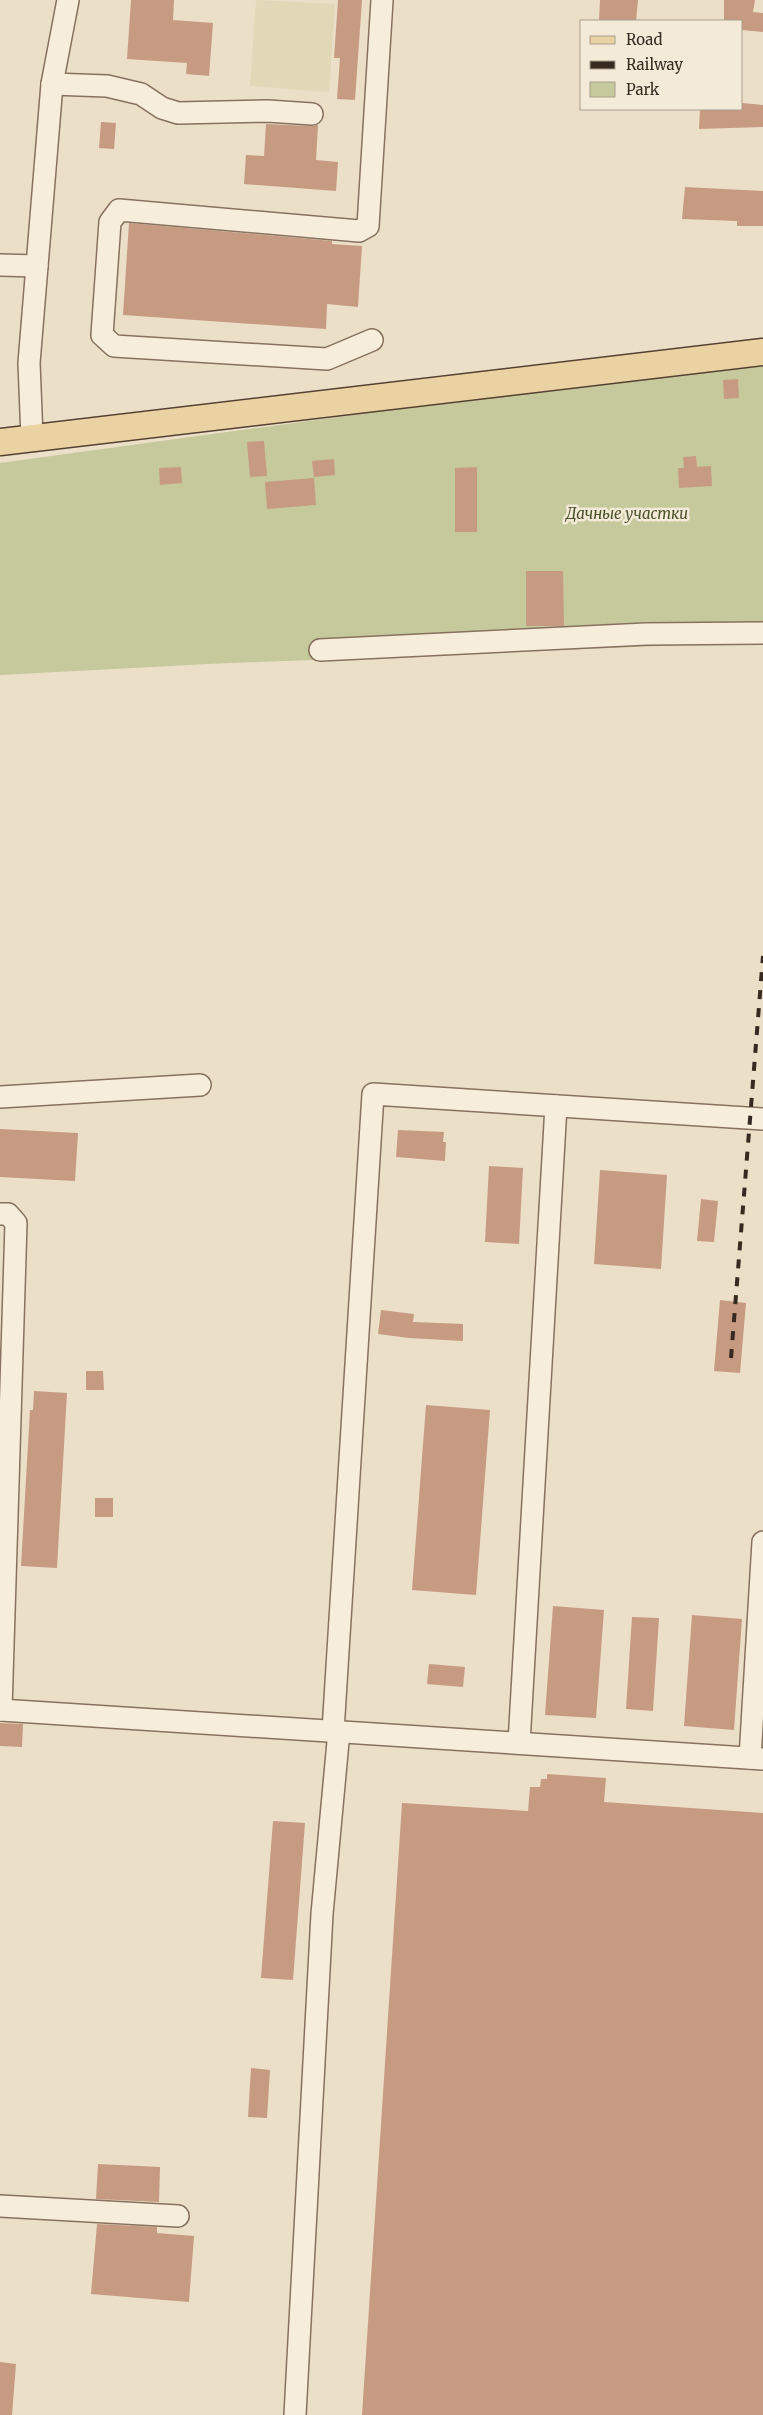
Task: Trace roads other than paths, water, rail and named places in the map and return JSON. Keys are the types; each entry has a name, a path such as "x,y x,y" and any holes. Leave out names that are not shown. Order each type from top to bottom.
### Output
{"main road":[{"path":"0,442 763,352"}],"lane":[{"path":"32,438 30,363 37,266 52,84 68,0"},
{"path":"372,340 327,359 114,346 102,335 110,222 119,210 359,231 368,226 382,0"},
{"path":"52,84 107,86 141,94 162,108 178,113 268,111 312,114"},
{"path":"0,265 37,266"},
{"path":"320,650 646,634 763,633"},
{"path":"0,1096 200,1085"},
{"path":"294,2415 322,1914 336,1731 373,1094 763,1119"},
{"path":"519,1743 556,1106"},
{"path":"0,1214 8,1214 16,1224 1,1710 756,1758 763,1542"},
{"path":"0,2206 178,2216"}],"railway":[{"path":"731,1358 763,956"}],"park label":[{"name":"Дачные участки","path":"627,513"}]}
